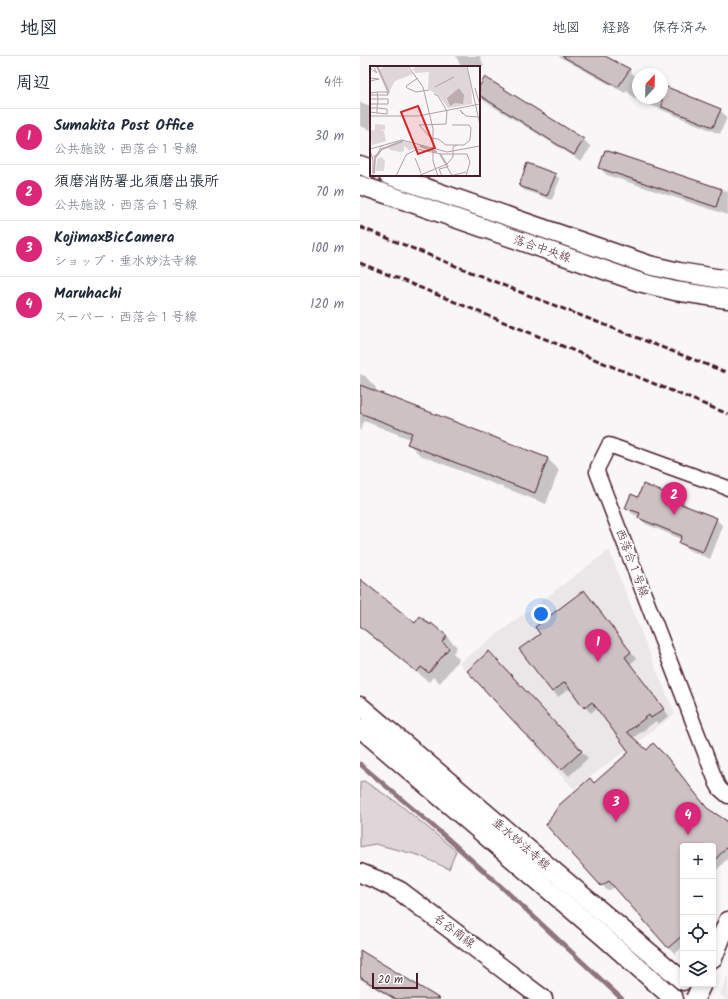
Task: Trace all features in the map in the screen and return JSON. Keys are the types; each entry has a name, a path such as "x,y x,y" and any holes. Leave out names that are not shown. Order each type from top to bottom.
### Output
{"street":[{"path":"360,165 370,169"},
{"name":"落合中央線","path":"391,176 649,265 679,272 728,280"},
{"name":"落合中央線","path":"360,185 638,282 675,291 728,299"},
{"name":"西落合１号線","path":"728,488 609,445 597,472 717,784 728,796"},
{"name":"垂水妙法寺線","path":"360,706 680,979"},
{"name":"垂水妙法寺線","path":"360,728 674,999"},
{"name":"名谷南線","path":"360,873 400,891 543,999"},
{"path":"716,951 728,922"},
{"path":"690,987 704,999"},
{"path":"695,999 701,987"}],"shaded area":[{"path":"609,550 675,714 574,789 459,663"},
{"path":"364,781 398,803 456,851 449,869 418,855 375,844 360,847 360,782"},
{"path":"728,975 728,999 726,999 720,994"}],"building":[{"path":"562,56 605,56 630,69 618,87"},
{"path":"485,77 584,139 574,155 480,96 480,85"},
{"path":"668,87 721,109 713,127 662,107 662,104 668,104"},
{"path":"605,150 722,189 716,207 599,168"},
{"path":"527,163 556,174 547,196 519,186"},
{"path":"360,385 548,458 535,493 407,444 412,433 360,413"},
{"path":"643,484 683,500 681,504 717,518 703,552 679,543 682,536 638,518 640,513 625,508 631,494 638,497"},
{"path":"360,579 415,623 420,616 430,625 431,623 447,636 442,642 449,648 429,673 421,667 417,672 360,626"},
{"path":"584,590 631,652 625,657 664,709 651,718 649,715 627,732 647,750 653,743 666,756 707,808 727,821 728,846 716,859 716,843 680,843 680,938 668,948 609,881 601,886 546,825 559,805 590,778 594,783 629,752 592,702 584,708 565,682 552,692 519,649 540,634 535,627"},
{"path":"489,651 582,751 561,770 467,671"},
{"path":"360,950 440,999 395,999 360,977"}],"waterway":[{"path":"360,764 446,837 622,999"}],"railway":[{"path":"360,227 515,290 728,373"},
{"path":"360,263 728,414"}],"place":[{"name":"須磨消防署北須磨出張所","path":"674,515"},
{"name":"Sumakita Post Office","path":"598,662"},
{"name":"Kojima×BicCamera","path":"616,822"},
{"name":"Maruhachi","path":"688,835"}]}
